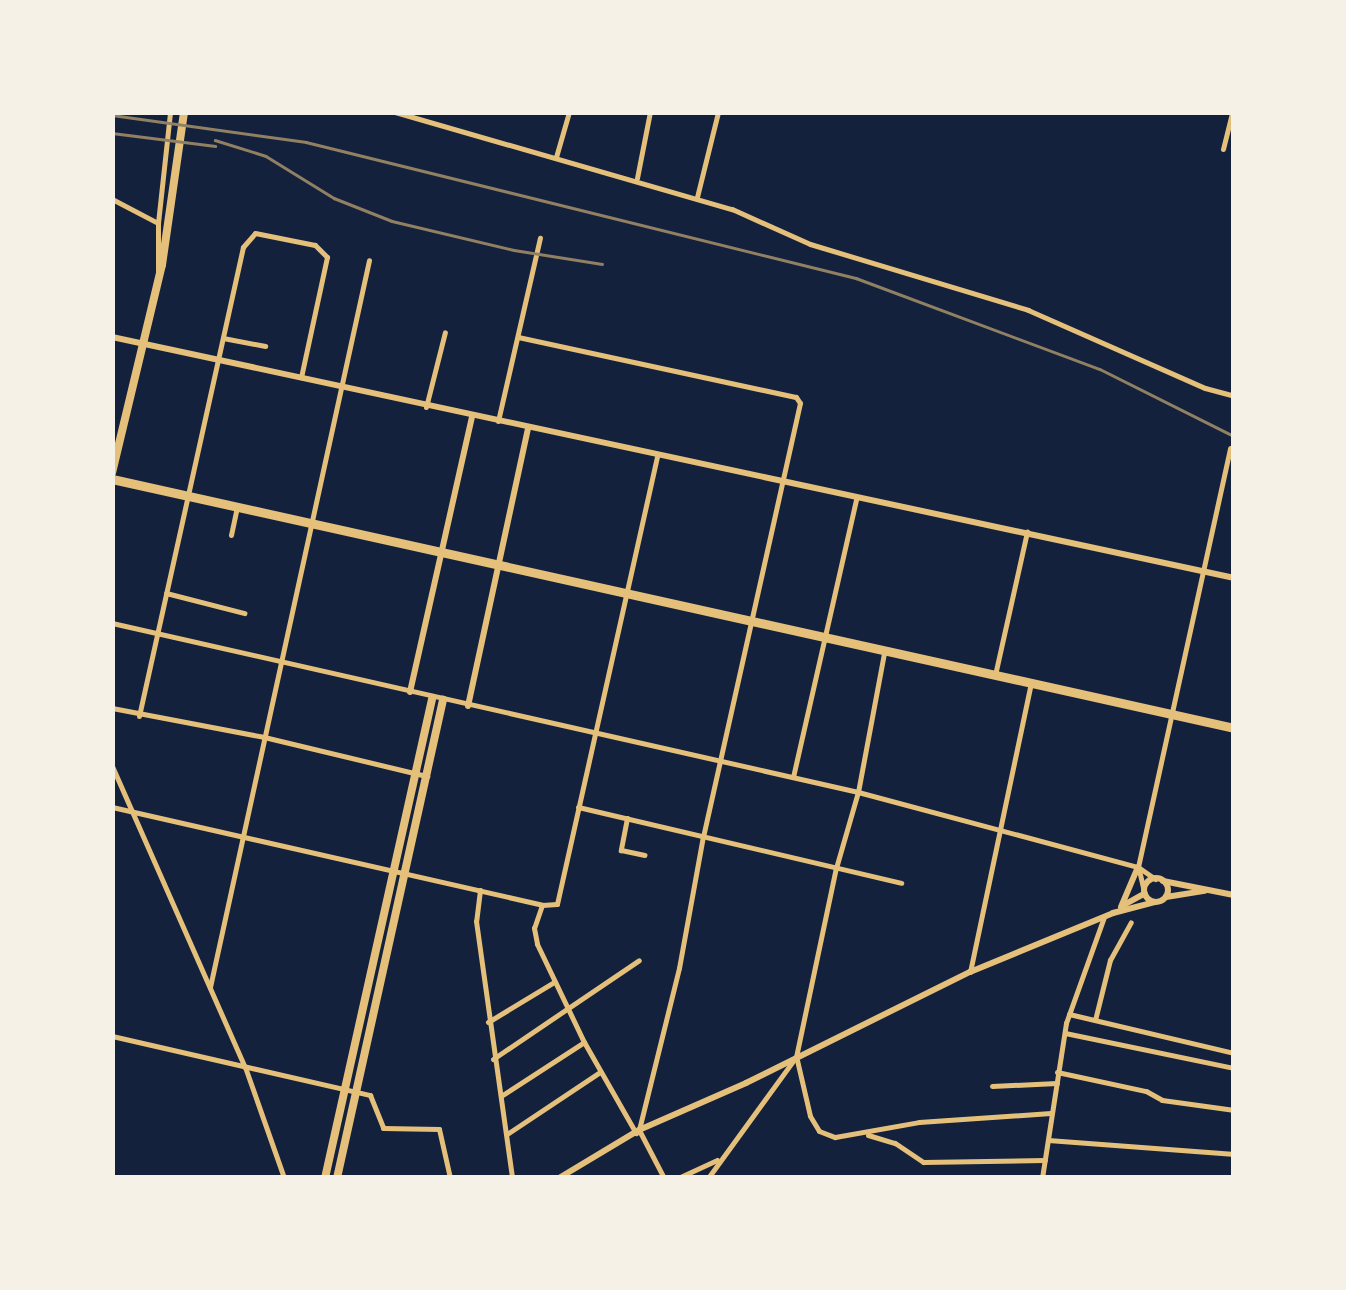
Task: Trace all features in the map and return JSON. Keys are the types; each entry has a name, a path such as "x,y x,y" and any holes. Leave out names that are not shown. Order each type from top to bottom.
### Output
{"main road":[{"path":"184,112 159,278 112,476 312,526 1234,728"},
{"path":"337,1178 432,698"},
{"path":"400,870 427,776 443,700"},
{"path":"325,1178 352,1089"}],"street":[{"path":"159,278 158,223 170,112"},
{"path":"396,112 637,179 697,198 810,244 1028,310 1204,388 1234,396"},
{"path":"556,156 568,112"},
{"path":"637,179 650,112"},
{"path":"697,198 718,112"},
{"path":"1223,149 1232,112"},
{"path":"112,199 158,223"},
{"path":"138,716 248,236 259,232 315,245 328,262 301,378"},
{"path":"498,422 540,238"},
{"path":"210,987 369,260"},
{"path":"426,407 445,332"},
{"path":"518,336 796,396 800,403 703,836 679,968 637,1131"},
{"path":"112,338 1234,578"},
{"path":"223,338 265,346"},
{"path":"410,692 472,417"},
{"path":"468,706 528,429"},
{"path":"1121,906 1138,867 1230,448"},
{"path":"112,807 542,905 557,904 656,457"},
{"path":"794,776 856,499"},
{"path":"230,534 238,507"},
{"path":"994,675 1028,531"},
{"path":"166,594 244,613"},
{"path":"112,623 432,698 794,776 1138,867 1159,880 1234,895"},
{"path":"708,1178 718,1159 747,1129 796,1057 836,868 858,792 884,652"},
{"path":"970,972 1031,682"},
{"path":"112,708 264,737 427,776"},
{"path":"112,766 245,1067 284,1178"},
{"path":"578,807 902,883"},
{"path":"627,818 621,850 644,855"},
{"path":"1138,867 1145,892 1155,902"},
{"path":"559,1178 637,1131 970,972 1104,918 1159,880"},
{"path":"1159,880 1166,896"},
{"path":"480,890 476,922 492,1059 512,1178"},
{"path":"1113,913 1166,896 1216,891"},
{"path":"542,905 534,928 554,981 600,1072 664,1178"},
{"path":"1042,1178 1064,1033 1104,918"},
{"path":"1095,1020 1110,960 1131,922"},
{"path":"492,1059 639,960"},
{"path":"488,1022 554,981"},
{"path":"1070,1014 1234,1054"},
{"path":"1064,1033 1234,1068"},
{"path":"112,1036 370,1095 383,1128 439,1129 450,1178"},
{"path":"501,1096 584,1042"},
{"path":"796,1057 804,1098 819,1131 834,1137 865,1135 919,1122 1051,1113"},
{"path":"507,1134 600,1072"},
{"path":"1058,1072 1146,1091 1162,1100 1234,1110"},
{"path":"992,1086 1056,1083"},
{"path":"865,1135 895,1143 923,1162 1045,1160"},
{"path":"1048,1140 1234,1154"},
{"path":"678,1178 718,1159"}],"railway":[{"path":"112,115 306,142 856,278 1100,369 1234,436"},
{"path":"112,133 215,146"},
{"path":"215,140 266,156 334,198 392,221 514,250 602,264"}]}
